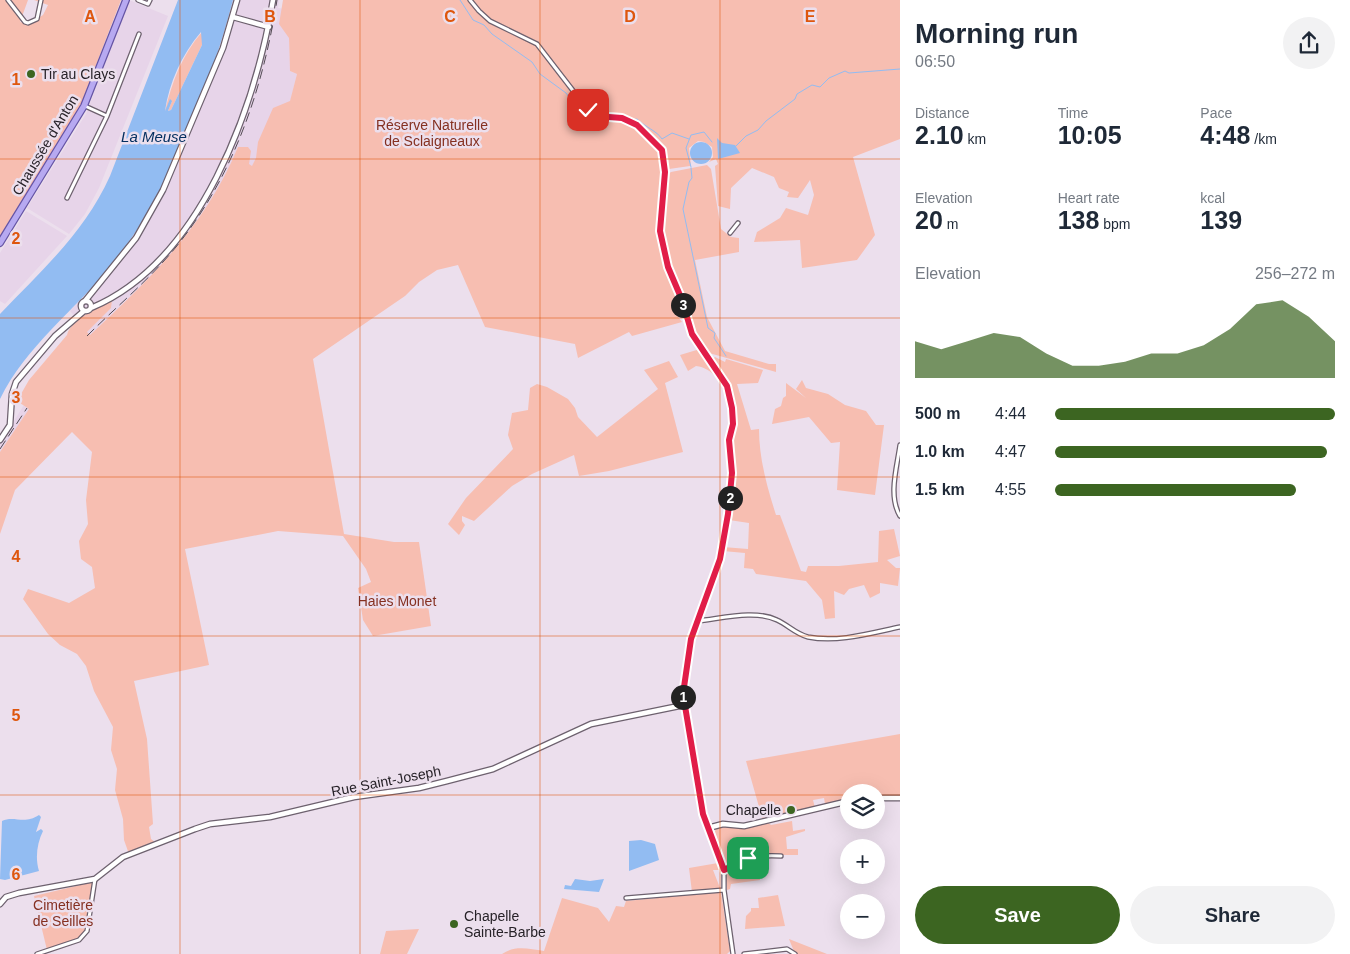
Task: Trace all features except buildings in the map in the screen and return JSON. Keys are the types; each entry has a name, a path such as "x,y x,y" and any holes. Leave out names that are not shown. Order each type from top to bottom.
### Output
{"main road":[{"name":"Chaussée d'Anton","path":"0,243 84,106 126,0"}],"street":[{"path":"8,0 24,22 28,24 37,19 41,0"},
{"path":"138,0 148,4 150,0"},
{"path":"84,311 82,304 136,238 163,190 211,79 233,17 237,0"},
{"path":"0,440 10,425 12,394 16,382 55,336 84,311 87,312 147,272 177,238 208,192 233,143 246,108 258,72 269,27 273,0"},
{"path":"470,0 478,11 490,21 537,44 596,116 622,118 631,122 659,146 664,158 665,172 660,231 662,247 671,277 682,300 692,334 704,349 727,386 733,424 729,440 732,473 728,514 720,559 691,639 683,694 703,814 724,870 724,890 733,954"},
{"path":"233,17 269,27"},
{"path":"68,198 107,116 139,34"},
{"path":"84,106 107,116"},
{"path":"730,233 738,223"},
{"path":"86,301 90,303 91,308"},
{"path":"900,445 894,497 895,506 900,516"},
{"path":"696,621 765,617 777,620 808,637 827,638 845,638 900,627"},
{"name":"Rue Saint-Joseph","path":"95,879 123,857 195,828 210,824 270,817 354,797 419,788 447,781 493,769 591,724 684,705"},
{"path":"885,798 900,798"},
{"path":"708,828 723,824 744,826 840,803"},
{"path":"724,870 748,858 761,855 781,856"},
{"path":"0,904 6,897 19,893 95,879 87,931 79,940 37,954"},
{"path":"626,898 724,890"},
{"path":"744,954 787,949 795,954"}],"shaded area":[{"path":"129,0 168,16 99,188 85,214 69,234 27,208 86,114"},
{"path":"233,0 279,0 278,8 294,10 289,38 290,71 297,74 288,111 264,166 213,197 183,241 160,269 90,335 86,333 101,318 112,300 79,321 70,311 112,265 139,227 161,188 197,109 227,26"},
{"path":"26,211 67,236 5,304 0,301 0,253"},
{"path":"24,405 30,409 0,452 0,443"}],"green space":[{"path":"0,0 28,0 20,22 29,24 43,15 48,5 34,0 121,0 81,104 0,236"},
{"name":"Réserve Naturelle de Sclaigneaux","path":"283,0 900,0 900,139 853,157 875,235 857,260 802,268 800,240 754,242 757,232 780,218 786,208 808,215 814,195 810,180 798,198 787,197 789,192 779,188 774,177 752,168 731,188 730,209 718,206 715,166 718,164 716,159 709,162 713,157 712,147 698,141 689,148 691,166 690,163 690,166 669,169 658,143 664,158 660,231 667,267 682,305 673,310 682,322 632,336 629,332 578,358 575,344 485,327 458,265 437,270 419,282 405,296 313,359 344,534 394,542 419,542 431,626 373,636 363,620 358,588 371,582 366,569 343,536 278,531 185,549 209,665 134,681 147,739 153,824 149,827 151,839 156,843 129,854 124,840 123,819 115,790 117,769 111,750 113,727 94,691 86,666 77,654 60,645 48,634 23,599 28,589 69,603 95,588 92,567 81,559 79,541 88,524 86,500 92,452 72,432 15,490 0,534 0,452 29,409 17,401 29,380 74,324 86,314 112,300 111,308 87,332 90,335 155,271 175,249 210,201 238,147 248,147 251,151 249,164 252,166 256,158 258,142 273,108 290,101 297,74 290,71 289,38 279,24"},
{"path":"202,32 202,45 171,110 168,111 172,101 165,111 183,59"},
{"path":"707,165 711,169 721,229 731,237 739,238 739,252 695,260 707,317 725,351 769,364 776,364 776,372 709,353 696,337 668,265 663,241 666,176 671,172"},
{"path":"700,349 726,387 731,419 725,393 716,377 702,367 696,366 688,371 680,355"},
{"path":"715,357 725,362 726,359 763,370 758,383 737,384 751,430 759,429 762,462 776,515 780,515 801,571 806,572 808,566 839,566 878,562 879,531 894,529 900,556 887,560 896,568 900,568 898,586 880,583 880,593 870,598 864,585 849,589 844,595 834,591 835,618 825,619 822,600 806,581 756,574 753,569 744,568 745,553 723,551 723,547 748,549 749,523 729,520 734,487 730,440 734,411 728,386 713,359"},
{"path":"669,361 678,377 665,383 683,452 609,471 579,476 574,455 532,474 512,486 474,521 462,516 462,521 465,525 459,535 448,524 466,498 513,449 508,435 512,413 528,410 530,388 537,384 547,387 568,399 575,408 578,417 597,437 658,389 644,370"},
{"path":"802,380 806,388 828,394 845,405 866,411 876,425 884,425 875,495 837,490 840,442 831,443 809,417 772,424 775,409 781,406 783,398 786,396 786,383 806,398 796,389"},
{"path":"900,734 900,795 885,796 885,784 840,784 840,801 825,804 824,798 813,800 815,808 763,821 746,761"},
{"path":"766,821 771,825 792,821 793,831 805,829 805,831 786,837 787,849 798,849 798,855 754,855 725,867 715,832 716,827 740,828"},
{"path":"757,857 760,880 731,884 730,889 727,890 726,876 730,866"},
{"path":"718,863 722,870 713,870 720,888 692,892 689,868"},
{"name":"Cimetière de Seilles","path":"93,882 87,930 80,938 47,950 34,896"},
{"path":"721,892 730,951 727,954 502,954 512,949 544,951 562,898 598,908 609,922 616,906 624,907 626,901"},
{"path":"778,895 785,926 745,929 746,916 751,911 751,908 759,908 758,898"},
{"path":"419,929 407,954 380,954 386,931"},
{"path":"789,939 827,954 795,954"}],"water":[{"name":"La Meuse","path":"178,0 233,0 213,68 200,103 169,173 151,206 112,265 37,345 23,362 0,399 0,314 47,266 75,233 100,196 110,176","holes":["201,32 202,45 171,110 168,111 172,101 170,99 165,111 177,69"]},
{"path":"717,138 722,143 735,145 740,153 718,159"},
{"path":"701,142 709,145 712,153 709,161 701,164 693,161 690,153 693,145"},
{"path":"39,815 41,817 36,832 41,829 43,831 37,851 39,871 5,880 0,879 2,821 6,819 24,820"},
{"path":"641,840 655,844 659,860 629,871 629,841"},
{"path":"575,879 590,881 604,879 599,892 564,889 565,885 571,886"}],"waterway":[{"path":"460,0 473,20 484,25 492,34 532,62 540,74 566,93 580,111 599,120 618,119"},
{"path":"736,146 746,136 758,130 766,121 795,99 797,94 812,85 820,87 829,78 845,71 849,73 900,69"},
{"path":"631,120 637,119 662,139 672,133 689,139"},
{"path":"691,167 686,148 691,135 704,132 712,142"},
{"path":"691,168 692,178 689,182 683,209 708,328 715,333 714,338 726,356"}],"railway":[{"path":"87,336 166,259 196,220 214,191 243,131 254,99 271,33 277,0"},
{"path":"0,449 27,408"}],"place":[{"name":"Tir au Clays","path":"31,74"},
{"name":"Chapelle","path":"791,810"},
{"name":"Chapelle Sainte-Barbe","path":"454,924"}],"route":[{"path":"588,110 596,116 622,118 637,125 662,150 665,172 660,231 662,247 671,277 682,300 692,334 709,356 727,386 732,408 733,424 729,440 732,485 728,514 720,559 691,639 683,694 703,814 724,870 736,862 748,858"}],"park label":[{"name":"Haies Monet","path":"397,601"}]}
